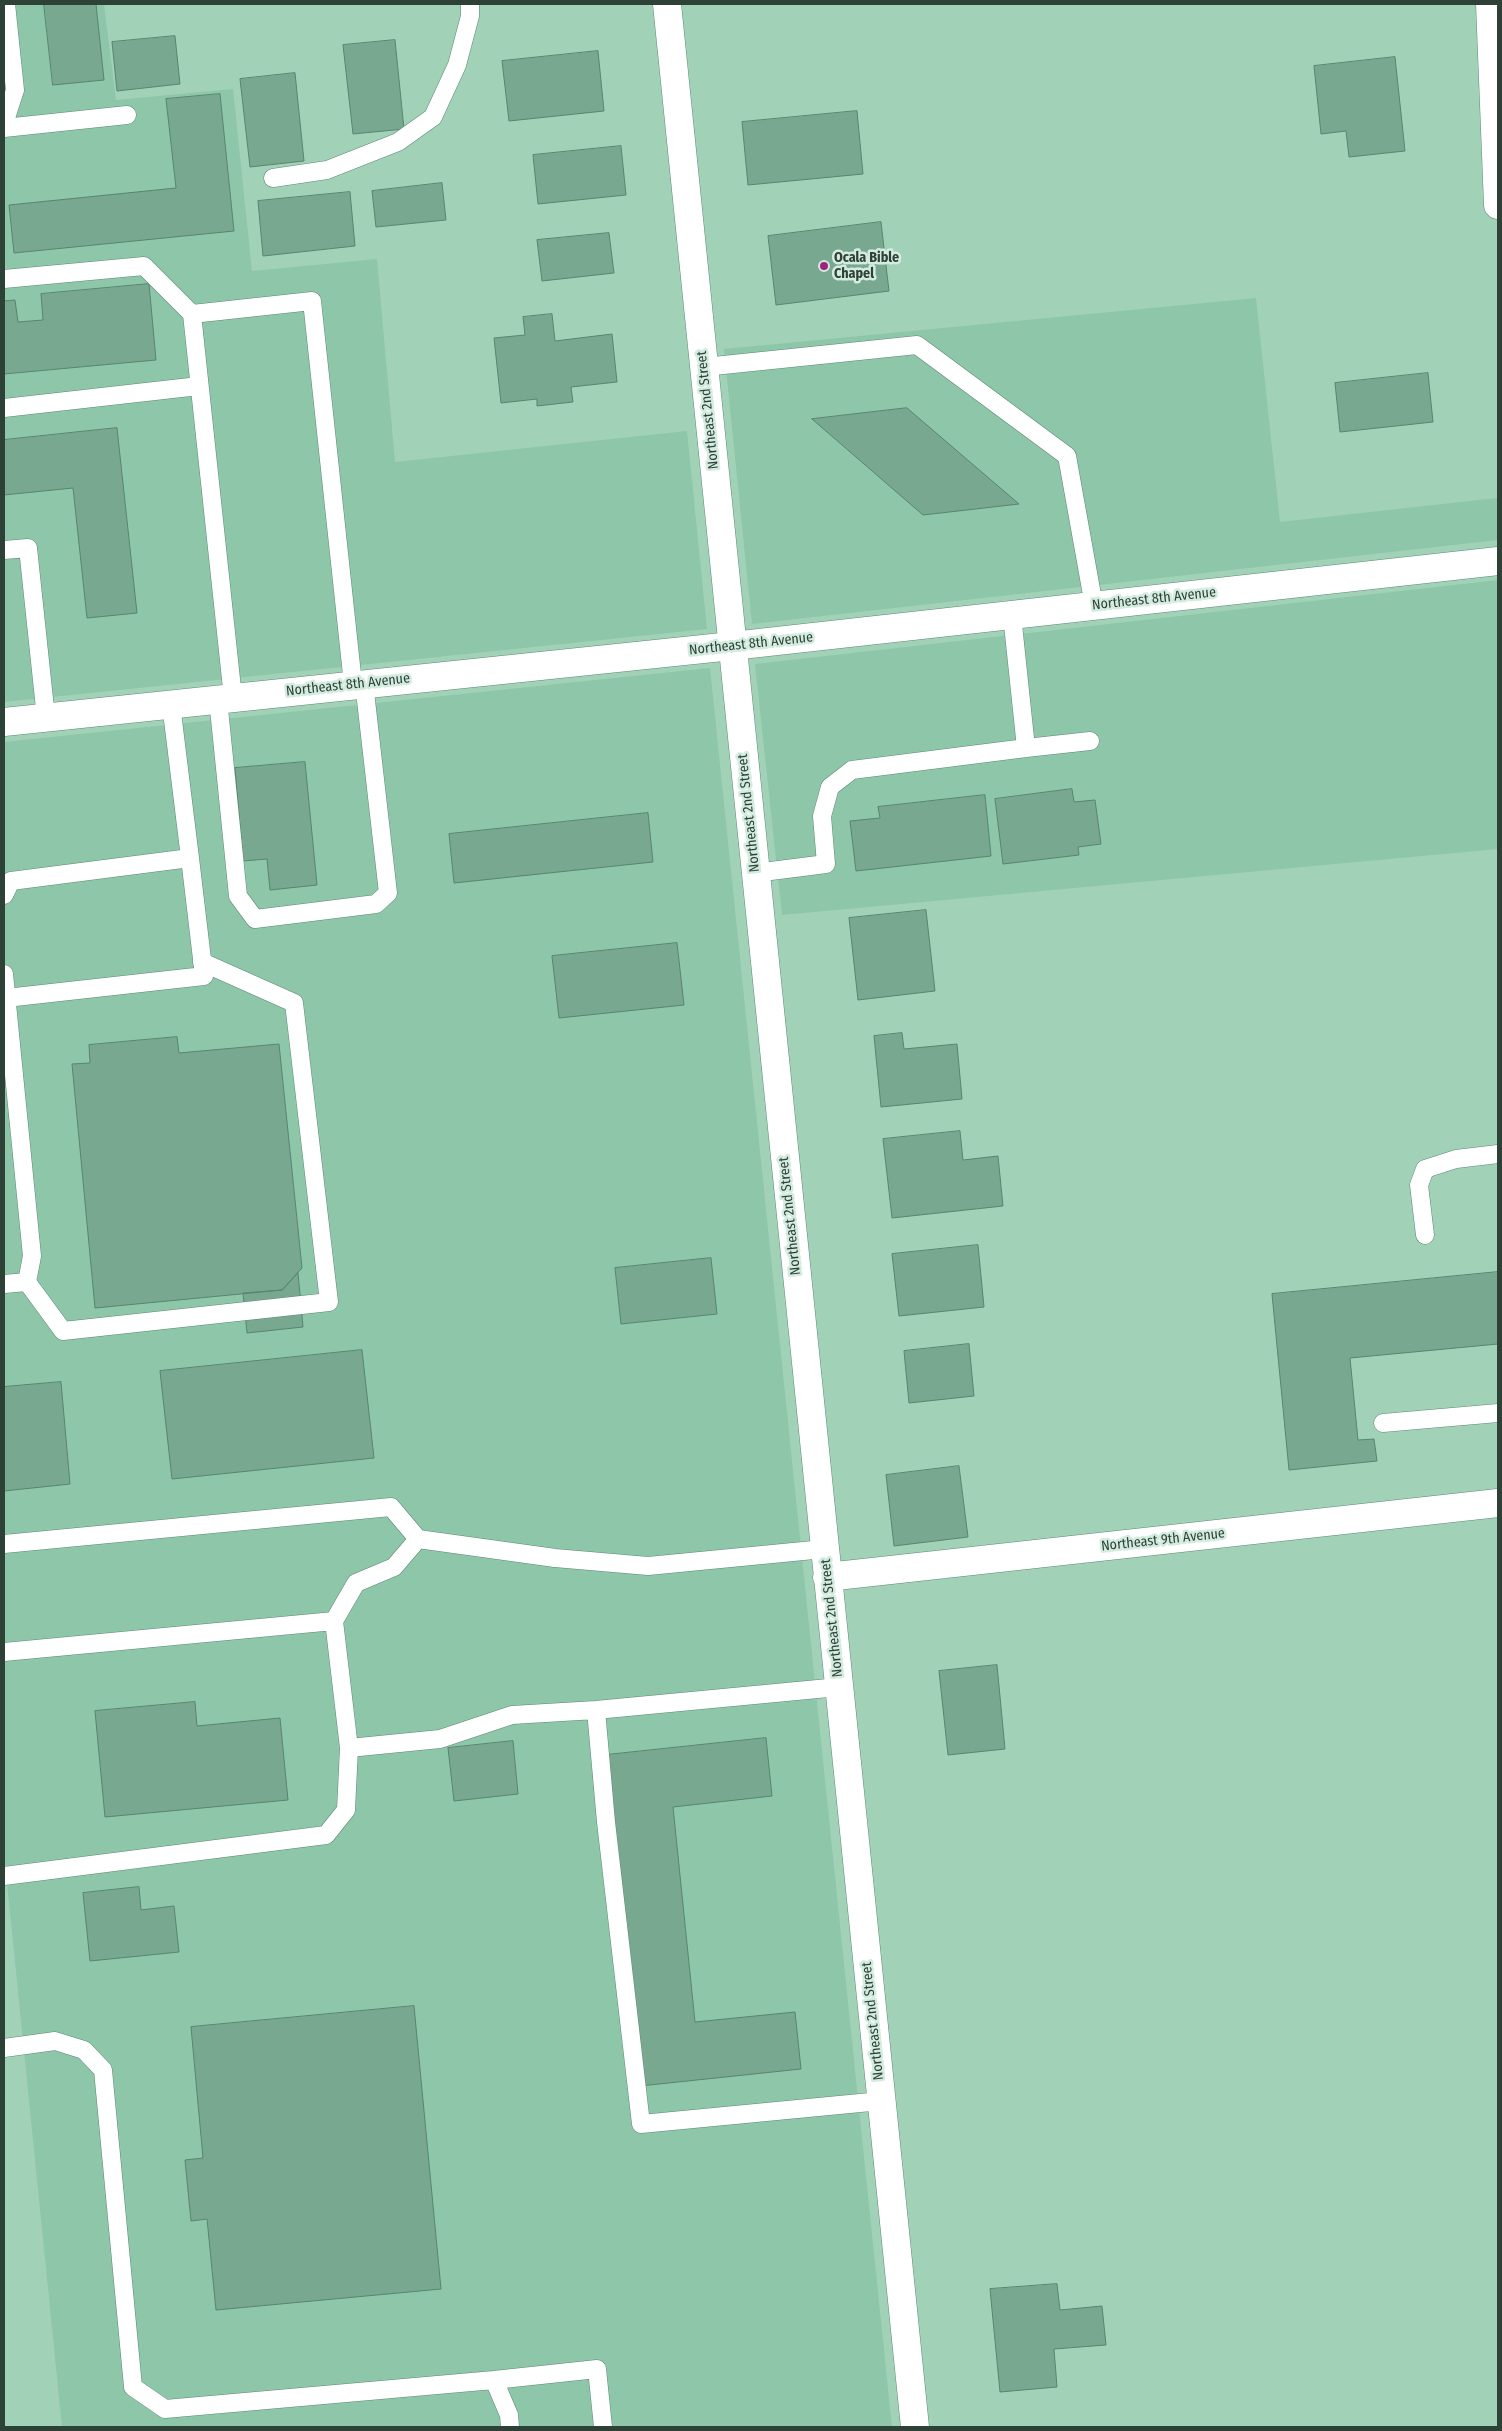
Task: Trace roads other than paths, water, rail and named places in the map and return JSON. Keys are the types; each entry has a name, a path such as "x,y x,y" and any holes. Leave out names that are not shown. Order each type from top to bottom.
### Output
{"street":[{"name":"Northeast 2nd Street","path":"667,4 915,2427"},
{"path":"1490,4 1498,205"},
{"name":"Northeast 8th Avenue","path":"4,722 732,646 1498,560"},
{"name":"Northeast 9th Avenue","path":"828,1577 1498,1503"}],"lane":[{"path":"6,4 15,90 4,126 127,115"},
{"path":"273,178 327,170 398,142 433,117 457,65 470,16 470,4"},
{"path":"4,279 144,266 192,314 226,699 238,896 255,919 376,904 388,893 358,684 312,301 192,314"},
{"path":"704,367 917,345 1067,456 1094,606"},
{"path":"4,408 199,386"},
{"path":"4,550 28,548 46,718"},
{"path":"1012,615 1026,748"},
{"path":"6,998 204,976 171,704"},
{"path":"755,873 826,864 822,816 830,787 852,770 1090,741"},
{"path":"4,894 11,881 190,858"},
{"path":"4,974 32,1256 27,1282 63,1331 329,1302 294,1003 202,962"},
{"path":"1425,1235 1419,1185 1425,1169 1456,1159 1498,1154"},
{"path":"4,1284 27,1282"},
{"path":"1383,1423 1498,1413"},
{"path":"4,1544 391,1507 418,1538 555,1558 648,1566 824,1549"},
{"path":"4,1876 326,1834 346,1810 349,1748 334,1621 356,1583 394,1567 418,1538"},
{"path":"4,1652 334,1621"},
{"path":"349,1748 440,1739 512,1715 596,1710 839,1687"},
{"path":"596,1710 606,1822 641,2124 881,2101"},
{"path":"4,2048 55,2042 84,2050 103,2070 133,2388 165,2409 597,2369 603,2427"},
{"path":"494,2380 509,2415 510,2427"}],"place":[{"name":"Ocala Bible Chapel","path":"824,266"}]}
